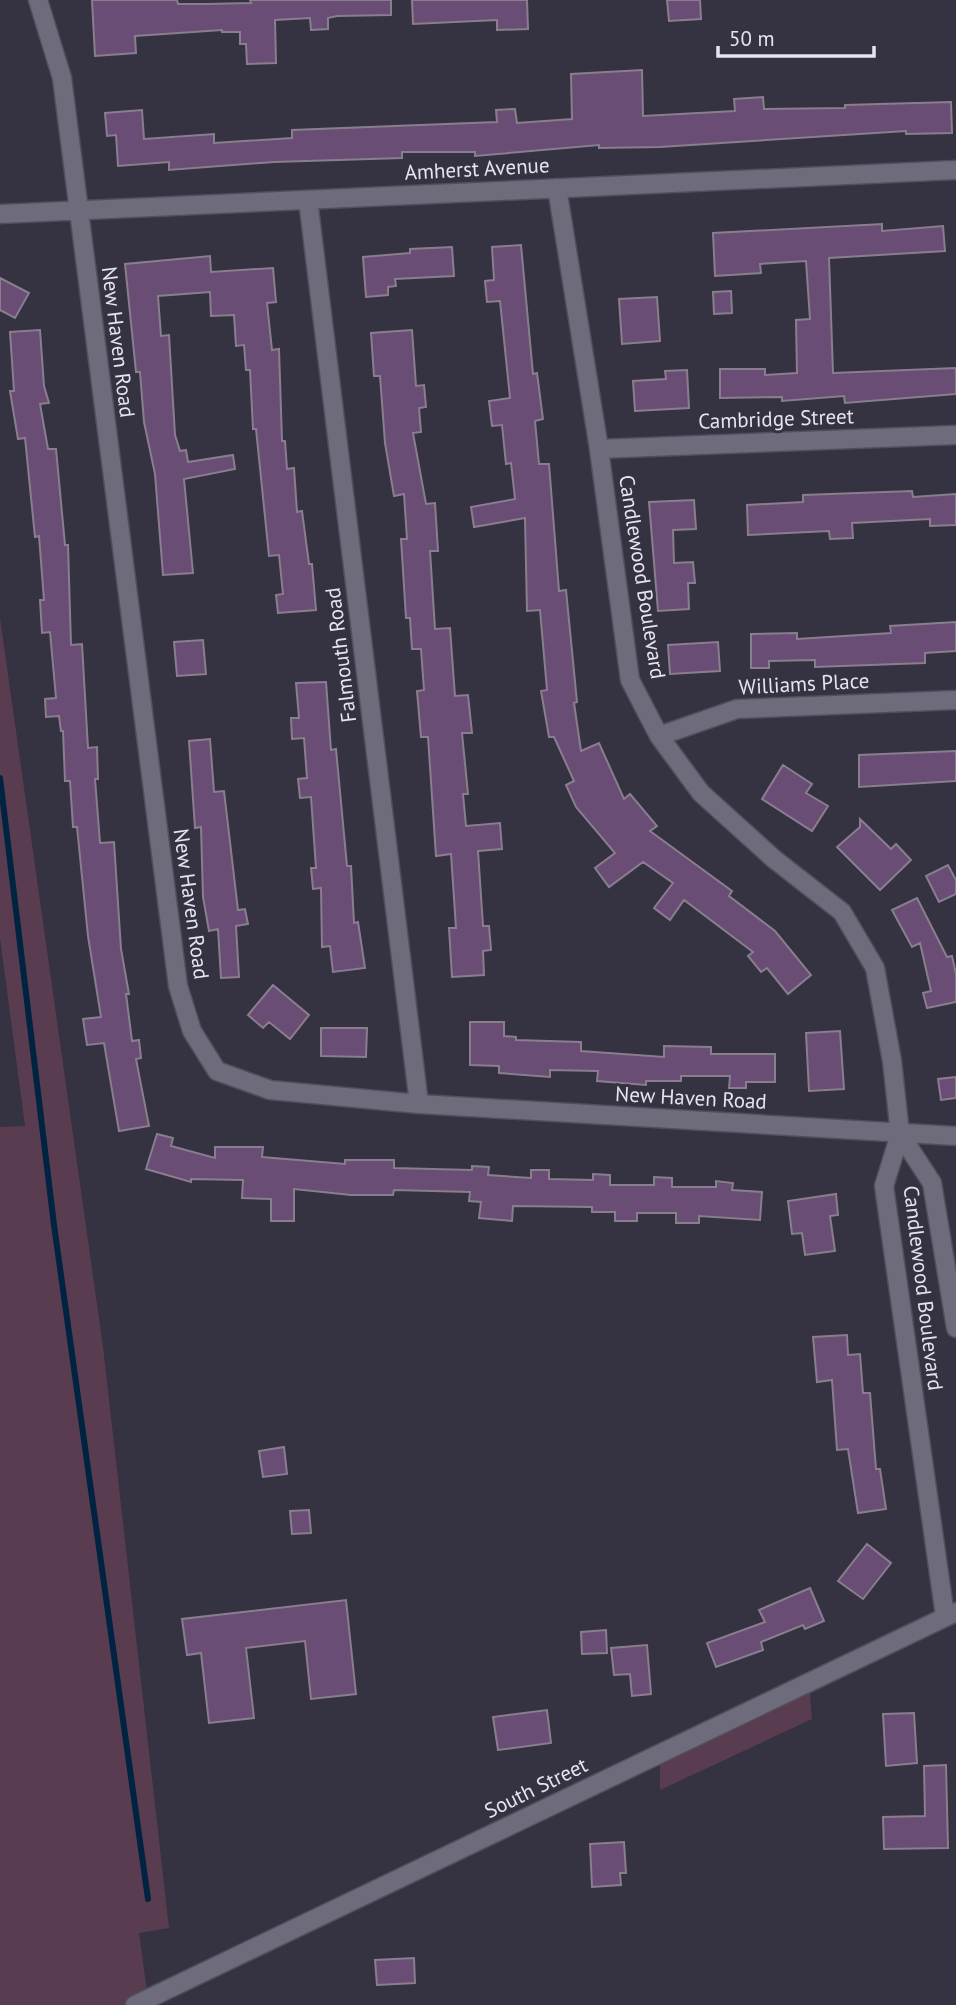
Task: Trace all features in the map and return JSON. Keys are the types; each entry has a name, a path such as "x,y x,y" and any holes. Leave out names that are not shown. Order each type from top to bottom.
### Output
{"street":[{"name":"New Haven Road","path":"38,0 62,78 178,986 192,1031 217,1071 270,1090 419,1104 956,1136"},
{"name":"Amherst Avenue","path":"0,214 956,170"},
{"name":"Candlewood Boulevard","path":"557,188 599,449 630,680 659,736 701,793 774,859 842,912 875,968 892,1061 900,1134 884,1186 951,1614"},
{"name":"Falmouth Road","path":"308,200 419,1104"},
{"name":"Cambridge Street","path":"599,449 956,435"},
{"name":"Williams Place","path":"659,736 737,709 956,700"},
{"name":"Candlewood Boulevard","path":"900,1134 932,1183 956,1328"},
{"name":"South Street","path":"135,2005 951,1614"}],"shaded area":[{"path":"0,618 103,1347 169,1928 139,1933 148,1999 135,2005 0,2005 0,1127 25,1126 0,938"},
{"path":"809,1682 812,1719 660,1790 660,1754"}],"building":[{"path":"92,0 177,0 178,4 206,4 251,3 250,0 391,0 391,15 337,16 328,18 328,29 311,30 310,18 275,20 276,63 247,64 246,44 240,44 240,32 222,30 135,36 136,53 95,56"},
{"path":"412,0 527,0 528,29 497,30 497,20 413,24"},
{"path":"667,0 700,0 701,19 669,21"},
{"path":"642,70 643,116 735,111 734,99 763,97 764,109 951,102 952,133 906,134 906,131 660,147 599,148 599,145 475,156 475,152 402,152 402,158 274,162 169,170 169,162 118,166 116,135 107,136 105,113 142,110 144,139 214,134 214,143 292,138 292,130 497,122 496,110 515,109 517,123 572,119 571,74"},
{"path":"882,224 882,231 943,226 945,251 829,258 833,373 956,368 956,394 845,403 844,396 782,401 782,397 720,398 720,369 765,369 765,375 797,373 796,320 810,319 806,261 760,264 761,273 715,276 713,233"},
{"path":"521,245 533,374 537,373 543,419 535,421 539,464 549,464 559,591 566,590 577,702 574,703 581,751 599,743 624,799 630,794 657,826 650,831 732,891 729,896 775,931 811,975 788,994 767,968 761,972 748,956 753,952 684,900 670,920 654,908 673,883 643,862 609,887 595,868 615,853 576,807 566,785 574,781 554,737 549,737 541,691 547,690 540,610 527,611 525,518 474,527 471,507 515,499 511,463 506,464 502,425 492,426 489,401 510,398 500,301 487,302 485,281 494,280 492,247"},
{"path":"452,247 454,276 395,279 396,286 388,287 388,295 366,297 363,257 410,253 410,249"},
{"path":"210,256 211,272 273,268 276,302 267,303 272,350 279,349 282,441 285,441 287,469 294,468 297,512 302,511 309,564 312,564 316,610 278,613 276,595 283,594 279,555 269,556 256,429 253,429 250,370 246,370 244,345 236,346 234,315 211,316 210,292 158,296 161,336 169,335 175,435 180,451 186,450 188,462 233,455 235,469 184,479 193,573 163,575 155,474 144,422 140,372 136,372 125,264"},
{"path":"0,278 29,293 15,318 0,310"},
{"path":"731,291 732,313 714,314 713,292"},
{"path":"657,297 660,341 622,344 619,299"},
{"path":"40,330 44,386 49,403 40,404 48,449 56,449 65,545 68,545 71,645 82,644 88,748 97,747 98,779 95,779 100,843 114,842 121,949 129,994 126,994 132,1041 139,1040 141,1058 136,1059 149,1126 119,1131 104,1043 87,1045 83,1019 101,1017 88,936 77,827 73,827 70,781 65,781 63,731 59,716 46,717 45,699 56,698 50,632 42,633 40,600 44,600 39,536 35,537 25,438 18,439 10,391 14,391 10,332"},
{"path":"412,330 416,386 424,385 426,407 419,408 421,432 413,433 426,504 435,503 438,551 430,551 435,629 450,628 455,696 468,695 472,733 462,733 468,794 463,794 466,826 500,823 502,849 478,851 483,926 489,926 491,950 483,951 484,975 452,977 449,928 456,928 451,854 436,856 428,737 421,737 417,691 424,690 421,649 412,649 410,618 406,618 401,539 407,539 404,494 394,496 385,443 380,376 374,376 371,333"},
{"path":"687,370 689,408 635,411 633,381 666,379 665,371"},
{"path":"912,491 913,497 956,494 956,525 930,526 930,519 852,523 853,538 830,539 829,531 748,535 747,505 803,502 803,495"},
{"path":"694,500 696,529 673,530 674,563 693,562 695,583 688,583 689,609 658,611 649,502"},
{"path":"956,622 956,651 925,653 925,663 815,667 815,660 769,661 769,668 751,668 751,634 797,633 797,639 891,633 890,626"},
{"path":"203,640 206,674 177,676 174,642"},
{"path":"718,642 720,671 670,674 668,645"},
{"path":"326,682 331,750 336,749 347,866 351,866 354,923 358,922 365,968 333,972 330,946 322,947 321,888 313,889 311,868 316,868 311,797 300,798 298,779 307,778 304,738 292,739 291,718 299,718 296,683"},
{"path":"210,739 214,792 224,791 238,910 245,909 248,924 236,926 239,977 221,978 218,929 209,931 203,897 201,827 195,828 189,741"},
{"path":"956,751 956,781 859,787 859,755"},
{"path":"783,765 812,784 806,793 828,806 812,831 762,799"},
{"path":"860,819 891,849 896,844 911,860 880,890 837,847 860,827"},
{"path":"948,865 956,880 956,894 939,902 926,876"},
{"path":"917,898 947,957 952,956 956,974 956,1002 927,1008 923,993 931,991 920,943 912,947 892,910"},
{"path":"273,985 309,1015 290,1039 269,1022 263,1028 248,1015"},
{"path":"470,1022 504,1022 504,1036 516,1037 516,1040 581,1042 581,1051 664,1057 664,1046 711,1047 711,1054 775,1054 775,1082 746,1082 746,1088 729,1088 730,1076 681,1076 681,1081 646,1081 646,1085 597,1081 598,1071 550,1070 550,1077 499,1073 499,1066 470,1065"},
{"path":"321,1028 367,1028 366,1057 321,1056"},
{"path":"840,1031 844,1089 809,1091 806,1033"},
{"path":"956,1077 956,1098 941,1100 938,1079"},
{"path":"157,1134 173,1138 171,1146 215,1158 215,1147 263,1147 262,1157 345,1164 345,1160 394,1160 394,1168 472,1170 472,1166 489,1167 488,1175 531,1178 531,1170 549,1170 549,1179 593,1180 593,1174 610,1175 610,1185 654,1185 654,1177 672,1178 672,1187 716,1187 716,1181 733,1183 732,1190 762,1192 760,1220 699,1216 699,1223 676,1223 676,1213 637,1213 637,1221 615,1221 615,1212 592,1212 592,1207 513,1206 512,1221 479,1218 481,1202 469,1201 470,1192 394,1190 393,1195 351,1195 294,1189 294,1221 271,1221 271,1199 242,1198 243,1180 191,1179 191,1182 146,1169"},
{"path":"836,1194 838,1215 830,1216 835,1251 805,1255 802,1233 792,1234 788,1201"},
{"path":"847,1335 848,1355 860,1354 863,1393 870,1393 876,1469 880,1469 886,1509 858,1513 848,1449 837,1450 832,1380 817,1382 813,1337"},
{"path":"284,1447 287,1474 263,1477 259,1451"},
{"path":"309,1510 311,1533 292,1534 290,1511"},
{"path":"867,1544 891,1563 863,1599 838,1581"},
{"path":"810,1588 824,1621 805,1629 803,1625 761,1642 763,1650 716,1667 707,1643 765,1622 759,1610"},
{"path":"346,1600 356,1694 311,1699 305,1641 246,1648 254,1718 209,1723 201,1653 187,1655 182,1619"},
{"path":"606,1630 607,1653 582,1654 581,1632"},
{"path":"647,1645 651,1694 632,1696 630,1674 614,1675 611,1648"},
{"path":"547,1710 551,1743 498,1750 493,1717"},
{"path":"914,1713 917,1763 886,1766 883,1714"},
{"path":"946,1765 948,1848 884,1849 883,1817 925,1816 924,1766"},
{"path":"624,1842 626,1873 620,1873 621,1885 592,1887 590,1844"},
{"path":"414,1958 415,1983 377,1985 375,1960"}],"waterway":[{"path":"0,778 54,1225 148,1899"}]}
